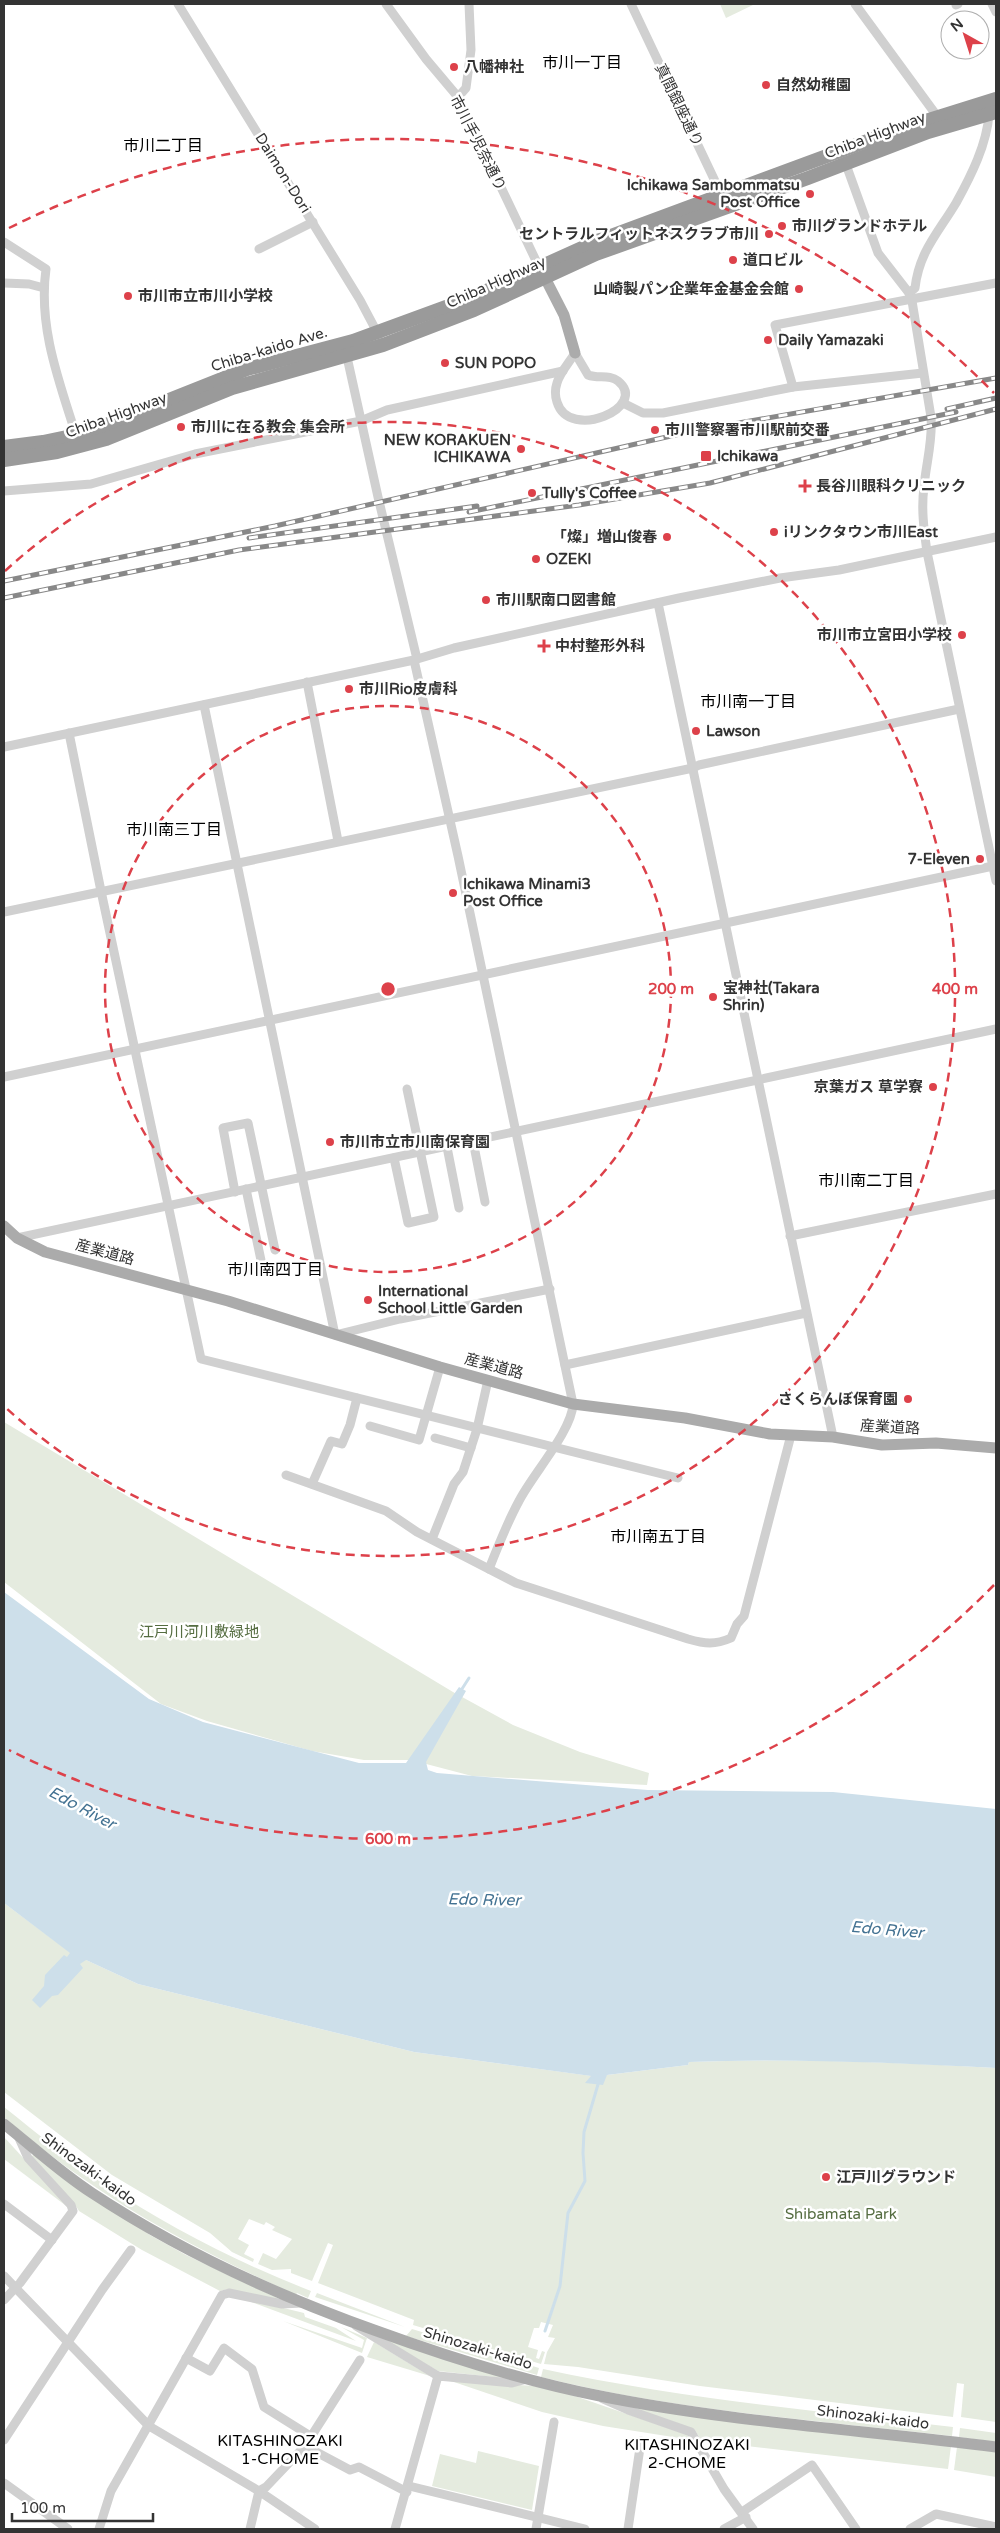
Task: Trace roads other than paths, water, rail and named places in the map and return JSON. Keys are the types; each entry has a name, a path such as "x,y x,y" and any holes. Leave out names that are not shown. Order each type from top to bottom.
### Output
{"highway":[{"name":"Chiba Highway","path":"542,272 727,208 937,116 996,99"},
{"name":"Chiba Highway","path":"542,272 600,240 721,194 993,113"},
{"name":"Chiba-kaido Ave.","path":"4,447 76,435 126,419 247,369 328,349 380,339 473,298 542,272"},
{"name":"Chiba Highway","path":"4,460 57,452 106,439 232,388 347,357 380,339"}],"main road":[{"path":"542,272 564,315 575,353"},
{"name":"産業道路","path":"4,1226 17,1238 45,1252 185,1289 440,1367 573,1404 685,1418 770,1434 833,1437 882,1445 936,1443 996,1448"},
{"name":"Shinozaki-kaido","path":"4,2124 90,2192 186,2249 302,2303 416,2345 527,2379 599,2396 704,2412 996,2447"}],"street":[{"name":"Daimon-Dori","path":"178,4 313,222 360,300 380,339"},
{"name":"市川手児奈通り","path":"386,4 426,59 458,98 542,272"},
{"path":"458,98 466,88 471,50 469,4"},
{"name":"真間銀座通り","path":"631,4 727,208"},
{"path":"855,4 937,116"},
{"path":"992,4 996,12"},
{"path":"910,297 915,288 916,274 924,252 956,202 988,133 993,113"},
{"path":"843,157 878,253 910,297 932,434 924,487 922,518 927,552 996,881"},
{"path":"259,249 313,222"},
{"path":"4,242 46,269 44,288 45,314 52,357 76,435"},
{"path":"4,283 29,284 44,288"},
{"path":"793,387 776,326 910,297 996,283"},
{"path":"575,353 588,375 610,377 620,382 625,389 623,403 618,410 610,414 580,420 571,419 559,407 556,397 557,380 563,371 575,353"},
{"path":"347,357 416,659 448,819 517,1132 573,1404 571,1417 552,1447 544,1464 520,1499 489,1569"},
{"path":"4,491 91,484 195,454 361,421 387,410 563,371"},
{"path":"623,403 643,413 663,413 793,387 923,373"},
{"path":"4,747 416,659 454,648 658,603 780,578 832,572 996,537"},
{"path":"658,603 833,1437"},
{"path":"308,682 338,841"},
{"path":"204,705 335,1335 400,1318 550,1289"},
{"path":"4,912 692,768 699,764 959,709"},
{"path":"69,733 201,1359 678,1478"},
{"path":"4,1077 724,923 994,869"},
{"path":"17,1238 996,1029"},
{"path":"394,1158 408,1223 434,1217 407,1089"},
{"path":"235,1192 223,1128 248,1123 275,1250"},
{"path":"472,1141 485,1202"},
{"path":"447,1146 459,1208"},
{"path":"246,1190 262,1265"},
{"path":"790,1236 996,1194"},
{"path":"565,1364 806,1313"},
{"path":"370,1426 419,1440 440,1367"},
{"path":"432,1539 454,1484 464,1472 477,1429 488,1380"},
{"path":"312,1484 331,1441 342,1444 350,1425 357,1398"},
{"path":"286,1475 331,1493 351,1497 386,1511 417,1532 516,1583 549,1596 706,1644 719,1643 731,1638 737,1624 744,1616 791,1435"},
{"path":"435,1438 471,1448"},
{"path":"4,2300 73,2211 73,2208 28,2158 17,2135"},
{"path":"4,2204 52,2240"},
{"path":"4,2440 130,2250"},
{"path":"4,2276 149,2426 259,2491 315,2529"},
{"path":"99,2529 111,2491 222,2295 230,2293 282,2304 302,2303"},
{"path":"354,2323 357,2328 438,2376 512,2383 527,2379"},
{"path":"186,2358 210,2371 224,2348 252,2369 264,2407 312,2437"},
{"path":"250,2529 259,2491 306,2446 360,2360"},
{"path":"396,2529 438,2376"},
{"path":"599,2396 613,2405 691,2432 724,2489 753,2529"},
{"path":"536,2529 554,2422"},
{"path":"628,2529 641,2441"},
{"path":"306,2446 350,2470 359,2467 408,2489 585,2529"},
{"path":"724,2529 812,2465 856,2529"},
{"path":"4,2483 68,2529"},
{"path":"910,2529 936,2514 996,2527"}],"water":[{"name":"Edo River","path":"4,1592 149,1699 203,1722 359,1763 406,1763 459,1687 466,1691 426,1762 428,1770 437,1773 648,1790 833,1792 996,1809 996,2068 805,2061 689,2062 688,2065 607,2075 603,2085 585,2083 591,2076 414,2052 138,1984 86,1960 80,1964 83,1968 58,1995 52,1996 40,2008 32,2000 44,1986 45,1975 64,1955 67,1957 70,1953 4,1903"}],"waterway":[{"path":"460,1692 469,1678"},
{"path":"545,2331 560,2286 568,2213 585,2181 584,2132 599,2081"}],"railway":[{"path":"4,581 275,526 693,431 996,378"},
{"path":"947,409 996,398"},
{"path":"4,598 239,550 579,505 710,483 996,409"},
{"path":"469,512 956,412"},
{"path":"249,538 477,506"}],"place":[{"name":"八幡神社","path":"454,67"},
{"name":"自然幼稚園","path":"766,85"},
{"name":"Ichikawa Sambommatsu Post Office","path":"810,194"},
{"name":"市川グランドホテル","path":"782,226"},
{"name":"セントラルフィットネスクラブ市川","path":"769,234"},
{"name":"道口ビル","path":"733,260"},
{"name":"山崎製パン企業年金基金会館","path":"799,289"},
{"name":"市川市立市川小学校","path":"128,296"},
{"name":"Daily Yamazaki","path":"768,340"},
{"name":"SUN POPO","path":"445,363"},
{"name":"市川に在る教会 集会所","path":"181,427"},
{"name":"市川警察署市川駅前交番","path":"655,430"},
{"name":"NEW KORAKUEN ICHIKAWA","path":"521,449"},
{"name":"Ichikawa","path":"706,456"},
{"name":"長谷川眼科クリニック","path":"805,486"},
{"name":"Tully's Coffee","path":"532,493"},
{"name":"iリンクタウン市川East","path":"774,532"},
{"name":"「燦」増山俊春","path":"667,537"},
{"name":"OZEKI","path":"536,559"},
{"name":"市川駅南口図書館","path":"486,600"},
{"name":"市川市立宮田小学校","path":"962,635"},
{"name":"中村整形外科","path":"544,646"},
{"name":"市川Rio皮膚科","path":"349,689"},
{"name":"Lawson","path":"696,731"},
{"name":"7-Eleven","path":"980,859"},
{"name":"Ichikawa Minami3 Post Office","path":"453,893"},
{"name":"宝神社(Takara Shrin)","path":"713,997"},
{"name":"京葉ガス 草学寮","path":"933,1087"},
{"name":"市川市立市川南保育園","path":"330,1142"},
{"name":"International School Little Garden","path":"368,1300"},
{"name":"さくらんぼ保育園","path":"908,1399"},
{"name":"江戸川グラウンド","path":"826,2177"}],"district":[{"name":"市川一丁目","path":"582,63"},
{"name":"市川二丁目","path":"163,146"},
{"name":"市川南一丁目","path":"748,702"},
{"name":"市川南三丁目","path":"174,830"},
{"name":"市川南二丁目","path":"866,1181"},
{"name":"市川南四丁目","path":"275,1270"},
{"name":"市川南五丁目","path":"658,1537"},
{"name":"KITASHINOZAKI 1-CHOME","path":"280,2450"},
{"name":"KITASHINOZAKI 2-CHOME","path":"687,2454"}],"park label":[{"name":"江戸川河川敷緑地","path":"199,1632"},
{"name":"Shibamata Park","path":"841,2214"}]}
